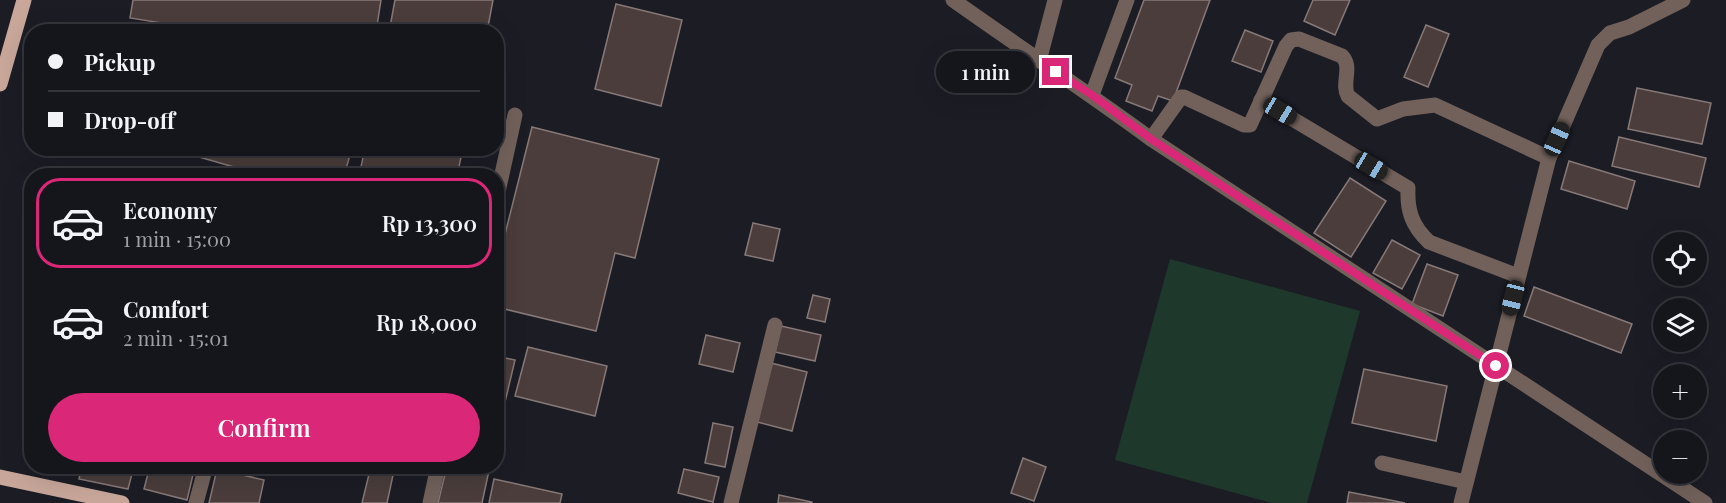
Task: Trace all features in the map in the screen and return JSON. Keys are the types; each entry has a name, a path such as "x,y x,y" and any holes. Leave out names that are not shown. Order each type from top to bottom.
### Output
{"main road":[{"path":"0,84 24,0"},
{"path":"0,477 122,503"}],"street":[{"path":"953,0 1039,61 1092,95 1151,139 1705,503"},
{"path":"1039,61 1055,0"},
{"path":"1092,95 1127,0"},
{"path":"1461,503 1549,158 1598,45 1610,33 1629,27 1683,0"},
{"path":"1151,139 1184,97 1244,125 1250,125 1286,46 1291,40 1299,39 1342,56 1347,67 1346,92 1348,96 1377,118 1403,109 1435,105 1549,158"},
{"path":"1261,100 1408,188 1411,219 1418,232 1429,242 1518,276"},
{"path":"503,168 515,115"},
{"path":"731,503 775,325"},
{"path":"1382,463 1466,482"},
{"path":"196,503 204,474"},
{"path":"430,503 436,474"}],"green space":[{"path":"1170,259 1360,311 1307,503 1272,503 1115,460"}],"building":[{"path":"133,0 381,0 377,24 168,24 130,18"},
{"path":"395,0 493,0 488,24 390,24"},
{"path":"1144,0 1210,0 1173,101 1158,96 1152,111 1126,101 1132,85 1115,78"},
{"path":"1313,0 1350,0 1335,35 1304,21"},
{"path":"616,4 682,20 661,106 595,89"},
{"path":"1426,25 1449,34 1428,87 1404,77"},
{"path":"1245,30 1273,41 1261,72 1232,61"},
{"path":"1637,88 1711,103 1702,144 1628,129"},
{"path":"532,127 659,159 635,258 615,253 596,331 504,309 504,238"},
{"path":"1619,137 1706,158 1699,187 1612,166"},
{"path":"196,156 350,156 346,168 237,168"},
{"path":"363,156 461,156 459,168 361,168"},
{"path":"1569,161 1635,181 1627,209 1561,189"},
{"path":"1350,178 1386,201 1351,257 1314,233"},
{"path":"753,223 780,229 773,261 745,255"},
{"path":"1392,240 1420,255 1402,289 1373,273"},
{"path":"1427,264 1458,275 1443,316 1412,304"},
{"path":"1534,287 1632,324 1621,353 1524,316"},
{"path":"813,295 830,299 825,322 807,318"},
{"path":"781,326 821,335 815,361 775,352"},
{"path":"706,335 740,343 733,372 699,364"},
{"path":"528,347 607,366 595,416 515,396"},
{"path":"504,358 515,360 504,406"},
{"path":"771,363 807,372 792,431 757,422"},
{"path":"1364,369 1447,386 1436,441 1352,423"},
{"path":"713,423 733,427 725,467 705,463"},
{"path":"1023,458 1046,467 1034,501 1011,493"},
{"path":"684,469 719,477 713,502 678,493"},
{"path":"80,474 132,474 128,489 79,479"},
{"path":"148,474 193,474 187,500 144,489"},
{"path":"216,474 238,474 264,480 259,503 209,503"},
{"path":"369,474 393,474 387,503 362,503"},
{"path":"445,474 488,474 482,503 438,503"},
{"path":"494,479 562,494 560,503 489,503"},
{"path":"1349,492 1405,503 1347,503"},
{"path":"779,495 812,502 812,503 778,503"}],"route":[{"path":"1056,72 1092,95 1151,139 1496,366"}]}
